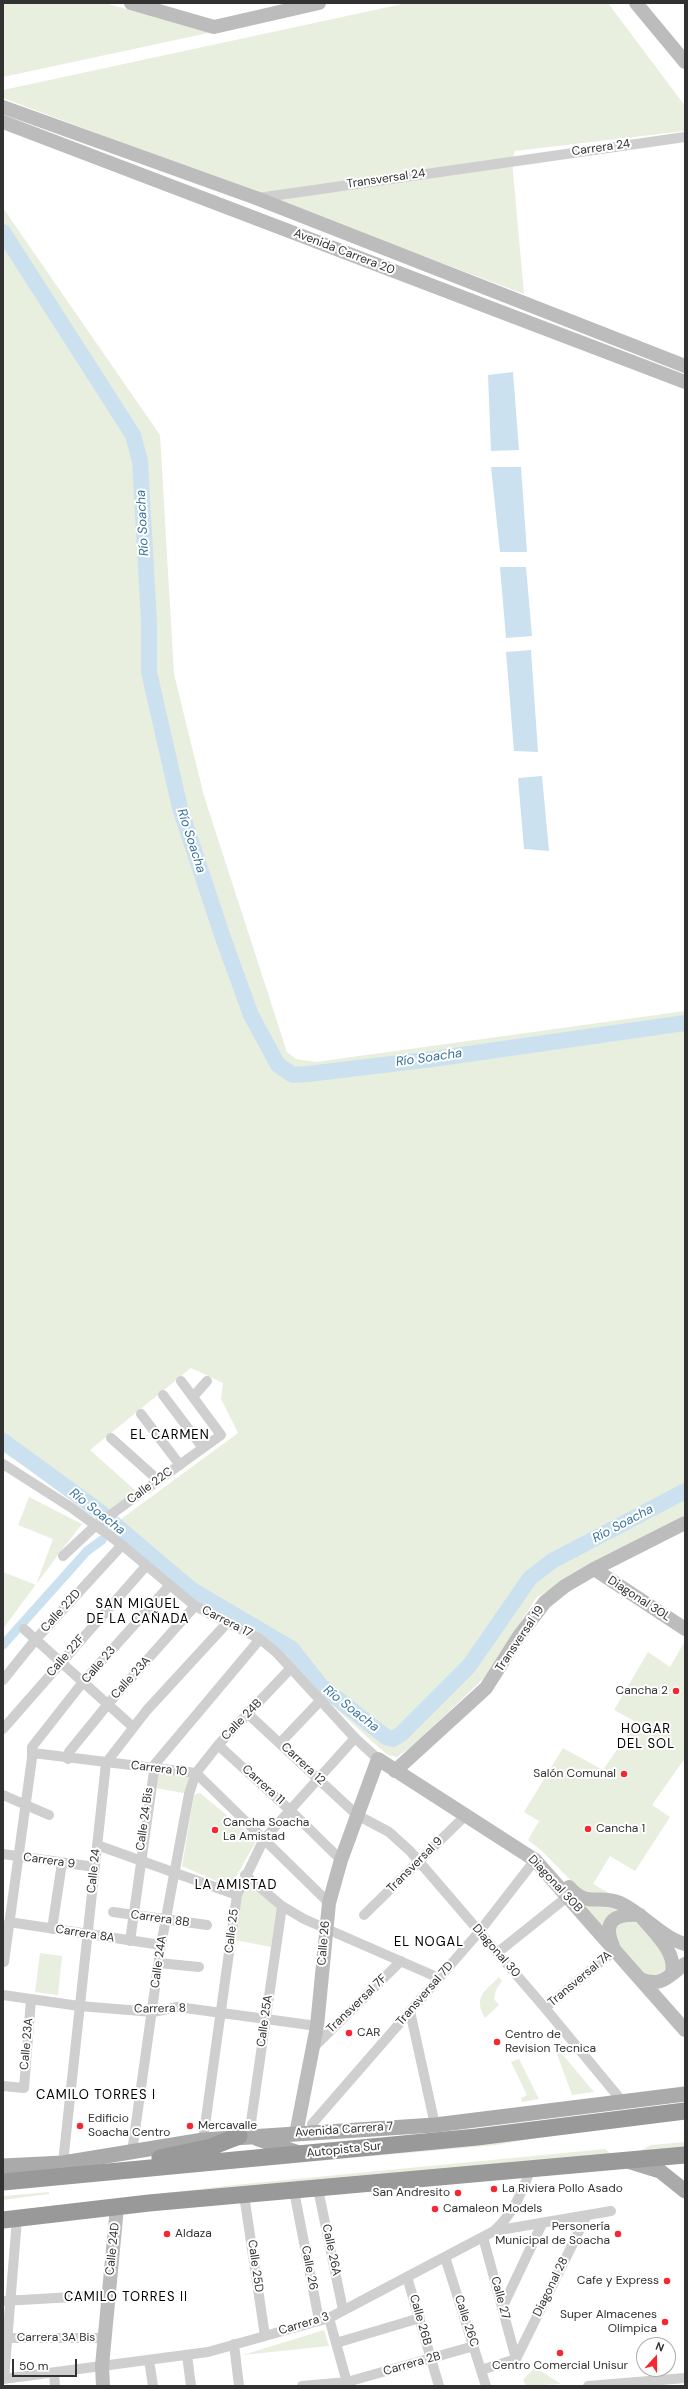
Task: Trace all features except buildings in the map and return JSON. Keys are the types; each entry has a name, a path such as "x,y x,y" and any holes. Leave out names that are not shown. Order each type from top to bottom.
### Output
{"highway":[{"name":"Autopista Sur","path":"3,2182 522,2132 685,2112"},
{"path":"82,2175 187,2153 244,2136"},
{"path":"10,2220 117,2207 685,2156"}],"main road":[{"name":"Avenida Carrera 7","path":"3,2166 63,2163 202,2140 244,2136 435,2125 685,2094"},
{"path":"244,2136 302,2154"},
{"path":"628,2162 660,2171 685,2191"}],"street":[{"path":"131,3 214,27 319,3"},
{"path":"636,3 685,62"},
{"name":"Avenida Carrera 20","path":"3,107 256,198 685,366"},
{"name":"Avenida Carrera 20","path":"3,122 685,382"},
{"name":"Carrera 24","path":"517,160 685,137"},
{"name":"Transversal 24","path":"256,198 517,160"},
{"path":"181,1381 193,1397 207,1381"},
{"path":"163,1395 203,1448"},
{"name":"Calle 22C","path":"64,1556 98,1523 221,1435 193,1397"},
{"path":"141,1414 180,1465"},
{"path":"111,1438 158,1480"},
{"name":"Carrera 17","path":"3,1464 98,1523 169,1586 195,1606 260,1639 277,1653 320,1701 378,1760 398,1768"},
{"name":"Transversal 19","path":"398,1768 486,1688 519,1636 545,1602 565,1586 685,1523"},
{"name":"Calle 22D","path":"3,1680 36,1639 122,1545"},
{"name":"Calle 22F","path":"3,1729 146,1566"},
{"name":"Diagonal 30L","path":"594,1570 685,1628"},
{"name":"Calle 23","path":"32,1750 83,1682 169,1586"},
{"name":"Calle 23A","path":"68,1756 108,1704 195,1606"},
{"path":"106,1763 134,1727 196,1655 228,1622"},
{"path":"24,1629 134,1727"},
{"path":"153,1768 260,1639"},
{"name":"Calle 24B","path":"196,1774 218,1745 290,1669"},
{"path":"280,1744 320,1701"},
{"name":"Carrera 12","path":"248,1714 357,1815"},
{"name":"Calle 25","path":"202,2140 221,2012 236,1895 264,1839 291,1811 355,1738"},
{"name":"Carrera 11","path":"218,1745 291,1811 341,1860"},
{"path":"4,1962 5,1944 26,1805 32,1750"},
{"name":"Carrera 10","path":"32,1750 106,1763 196,1774 328,1903"},
{"name":"Calle 26","path":"296,2134 317,2026 328,1903 341,1860 378,1760"},
{"name":"Calle 24","path":"63,2163 106,1763"},
{"name":"Calle 24 Bis","path":"130,1941 153,1768"},
{"name":"Diagonal 30B","path":"398,1768 535,1860 570,1894"},
{"name":"Diagonal 30B","path":"398,1768 527,1844 543,1857 570,1894 615,1950 685,2030"},
{"name":"Calle 24A","path":"132,2152 153,2012 161,1945 176,1873 189,1794 196,1774"},
{"path":"3,1795 49,1815"},
{"name":"Diagonal 30","path":"357,1815 389,1832 418,1861 545,2008 622,2102"},
{"name":"Transversal 9","path":"364,1915 466,1815"},
{"path":"97,1845 236,1895"},
{"name":"Carrera 9","path":"3,1854 95,1867"},
{"name":"Transversal 7D","path":"312,2124 479,1932 535,1860"},
{"path":"52,1929 62,1862"},
{"path":"245,1875 282,1906 325,1929 439,1978"},
{"path":"498,1954 570,1894 590,1900 615,1901 640,1915 684,1944"},
{"name":"Calle 25A","path":"244,2136 266,2019 282,1906"},
{"name":"Carrera 8B","path":"113,1912 207,1925"},
{"path":"615,1950 608,1931 612,1922 623,1914 640,1915 670,1954 673,1964 672,1973"},
{"name":"Carrera 8A","path":"9,1922 161,1945"},
{"name":"Transversal 7A","path":"545,2008 615,1950"},
{"name":"Transversal 7F","path":"314,2047 401,1961"},
{"path":"159,1963 199,1967"},
{"path":"640,1978 649,1982 659,1983 685,1964"},
{"name":"Carrera 8","path":"3,1995 79,2006 153,2012 178,2007 317,2026"},
{"name":"Calle 23A","path":"3,2086 24,2088 31,2000"},
{"path":"410,2011 435,2125"},
{"path":"494,2231 505,2221 516,2204 530,2170"},
{"name":"Calle 26A","path":"318,2189 343,2310"},
{"name":"Calle 26","path":"294,2191 324,2319 336,2343 348,2384"},
{"name":"Calle 25D","path":"244,2195 265,2336"},
{"name":"Calle 24D","path":"103,2386 102,2366 117,2207"},
{"name":"Carrera 3","path":"8,2381 102,2366 187,2355 265,2336 324,2319 494,2231 611,2211"},
{"name":"Diagonal 28","path":"516,2359 587,2216"},
{"path":"8,2381 7,2301 10,2220"},
{"path":"502,2308 542,2224"},
{"name":"Calle 27","path":"483,2237 516,2359"},
{"name":"Calle 26C","path":"445,2257 486,2386"},
{"name":"Calle 26B","path":"407,2277 439,2386"},
{"path":"7,2301 108,2295"},
{"path":"336,2343 420,2318"},
{"name":"Carrera 3A Bis","path":"8,2338 105,2338"},
{"path":"234,2344 239,2386"},
{"name":"Carrera 2B","path":"302,2386 348,2384 474,2346"},
{"path":"187,2355 191,2386"},
{"path":"481,2370 516,2359"},
{"path":"150,2360 153,2386"},
{"path":"54,2373 55,2386"},
{"path":"588,2386 685,2378"}],"green space":[{"path":"3,3 104,3 213,32 3,77"},
{"path":"407,3 608,3 685,106 685,131 515,151 512,161 524,294 3,98 3,90"},
{"path":"3,208 160,435 174,674 204,796 287,1052 296,1059 316,1062 685,1011 685,1515 537,1597 484,1678 415,1744 397,1757 388,1755 309,1684 273,1643 192,1596 96,1515 3,1452","holes":["191,1368 223,1383 221,1399 238,1433 121,1519 107,1511 136,1491 90,1450"]},
{"path":"29,1497 82,1524 36,1584 53,1539 18,1525"},
{"path":"3,1572 36,1585 13,1616 3,1629"},
{"path":"685,1641 685,1758 652,1805 670,1817 635,1871 610,1856 593,1884 609,1893 584,1894 542,1851 528,1840 539,1821 524,1812 563,1748 603,1770 636,1722 614,1710 648,1652 670,1667"},
{"path":"153,1768 196,1773 189,1794 150,1787"},
{"path":"200,1793 257,1840 230,1887 182,1866 194,1795"},
{"path":"246,1881 277,1907 271,1947 235,1940 240,1895"},
{"path":"578,1901 620,1908 612,1913 603,1929"},
{"path":"635,1918 664,1955 668,1971 661,1976 643,1974 615,1942 613,1926"},
{"path":"40,1953 62,1956 58,1995 35,1992"},
{"path":"499,1977 502,1981 496,1990 494,1999 499,2005 485,2018 480,2005 480,2000 485,1991"},
{"path":"553,2043 594,2092 572,2095"},
{"path":"519,2059 539,2099 522,2102 521,2098 527,2095 511,2062"},
{"path":"577,2131 496,2145 185,2173"},
{"path":"685,2142 685,2150 640,2151 651,2145"},
{"path":"605,2149 615,2157 26,2209 234,2185"},
{"path":"49,2192 49,2194 3,2200 3,2196"},
{"path":"324,2330 329,2346 243,2355"},
{"path":"535,2367 561,2384 526,2386 523,2380"}],"water":[{"path":"513,372 519,450 491,451 488,375"},
{"path":"491,467 521,467 527,552 500,552"},
{"path":"500,567 526,567 532,636 506,638"},
{"path":"531,650 538,752 514,751 506,652"},
{"path":"542,776 549,851 524,849 518,778"}],"waterway":[{"name":"Río Soacha","path":"3,232 133,435 140,461 149,622 149,672 180,808 223,938 251,1015 278,1065 293,1075 308,1074 433,1059 685,1023"},
{"name":"Río Soacha","path":"3,1441 99,1511 192,1590 292,1649 320,1685 386,1737 393,1739 401,1734 469,1666 530,1578 552,1561 685,1491"},
{"path":"3,1645 87,1551 102,1540"}],"place":[{"name":"Cancha 2","path":"676,1691"},
{"name":"Salón Comunal","path":"624,1774"},
{"name":"Cancha 1","path":"588,1829"},
{"name":"Cancha Soacha La Amistad","path":"215,1830"},
{"name":"CAR","path":"349,2033"},
{"name":"Centro de Revision Tecnica","path":"497,2042"},
{"name":"Edificio Soacha Centro","path":"80,2126"},
{"name":"Mercavalle","path":"190,2126"},
{"name":"La Riviera Pollo Asado","path":"494,2189"},
{"name":"San Andresito","path":"458,2193"},
{"name":"Camaleon Models","path":"435,2209"},
{"name":"Aldaza","path":"167,2234"},
{"name":"Personería Municipal de Soacha","path":"618,2234"},
{"name":"Cafe y Express","path":"667,2281"},
{"name":"Super Almacenes Olimpica","path":"665,2322"},
{"name":"Centro Comercial Unisur","path":"560,2353"}],"district":[{"name":"EL CARMEN","path":"170,1436"},
{"name":"SAN MIGUEL DE LA CAÑADA","path":"138,1612"},
{"name":"HOGAR DEL SOL","path":"646,1738"},
{"name":"LA AMISTAD","path":"236,1886"},
{"name":"EL NOGAL","path":"429,1943"},
{"name":"CAMILO TORRES I","path":"96,2096"},
{"name":"CAMILO TORRES II","path":"126,2298"}]}
